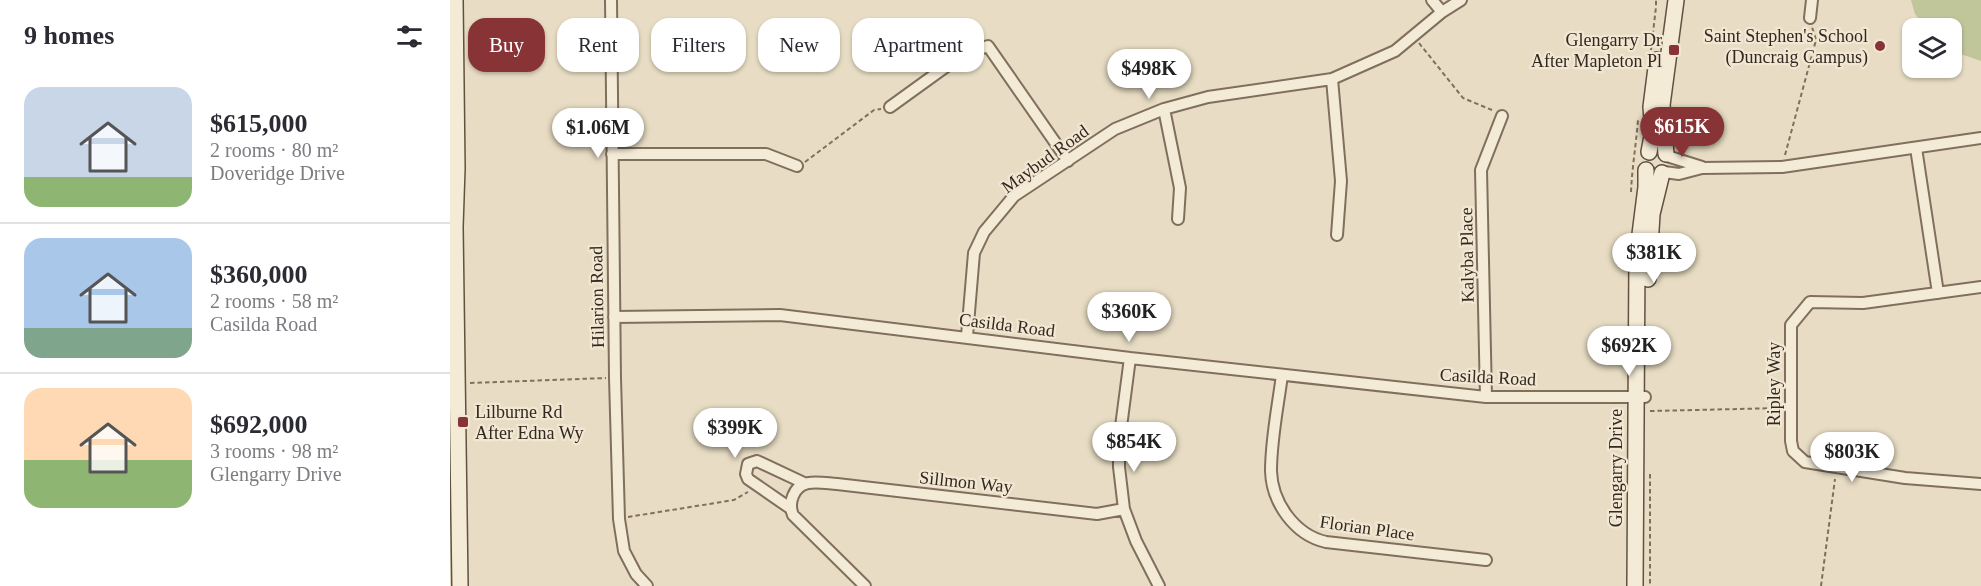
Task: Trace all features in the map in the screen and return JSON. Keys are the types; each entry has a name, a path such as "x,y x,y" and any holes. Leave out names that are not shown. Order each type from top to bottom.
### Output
{"main road":[{"path":"455,0 452,56 457,168 453,227 458,384 455,543 460,586"},
{"path":"1666,0 1652,95 1653,131 1649,152 1644,161 1646,171 1655,175 1663,172 1668,164 1662,105 1676,0"},
{"path":"1649,152 1658,150 1666,155"},
{"name":"Glengarry Drive","path":"1645,586 1644,402 1637,258 1647,186 1646,171"},
{"name":"Glengarry Drive","path":"1635,586 1649,245 1652,214 1663,172"},
{"path":"450,558 451,586"}],"street":[{"name":"Hilarion Road","path":"611,0 614,317 619,519 624,551 636,574 647,586"},
{"path":"1432,0 1442,12"},
{"name":"Maybud Road","path":"967,336 974,253 984,232 1014,196 1115,129 1164,109 1208,97 1332,79 1395,51 1442,12 1461,0"},
{"path":"1810,18 1812,0"},
{"path":"890,107 962,55 988,46 1068,161"},
{"path":"1332,79 1341,181 1337,235"},
{"path":"1164,109 1180,188 1178,219"},
{"name":"Kalyba Place","path":"1486,397 1481,170 1502,116"},
{"path":"1663,172 1678,174 1702,168 1782,167 1981,138"},
{"path":"1916,148 1938,293"},
{"path":"612,154 766,154 797,166"},
{"path":"1666,155 1702,168"},
{"name":"Ripley Way","path":"1981,287 1863,303 1810,302 1791,324 1790,408 1793,451 1804,462 1905,478 1981,484"},
{"name":"Casilda Road","path":"614,317 780,315 967,336 1130,358 1486,397 1644,402"},
{"path":"1130,358 1119,442 1119,467 1124,509 1136,541 1160,586"},
{"name":"Florian Place","path":"1282,375 1271,473 1284,511 1302,532 1314,539 1326,542 1486,560"},
{"name":"Sillmon Way","path":"758,486 748,479 746,474 748,464 752,461 804,483 1097,514 1124,509"},
{"path":"790,508 794,493 804,483"},
{"path":"758,486 790,508 797,521 865,586"}],"path":[{"path":"1782,167 1816,40 1810,18"},
{"path":"1414,36 1463,98 1490,108 1502,116"},
{"path":"797,166 814,157 874,110 890,107"},
{"path":"458,384 615,378"},
{"path":"1650,420 1644,402 1790,408"},
{"path":"1821,586 1837,466"},
{"path":"1650,467 1650,586"},
{"path":"619,519 734,500 758,486"}],"green space":[{"path":"1911,0 1981,0 1981,61 1962,54 1962,18 1918,18"}],"place":[{"name":"Saint Stephen's School (Duncraig Campus)","path":"1880,46"},
{"name":"Glengarry Dr After Mapleton Pl","path":"1674,50"},
{"name":"Lilburne Rd After Edna Wy","path":"463,422"}]}
